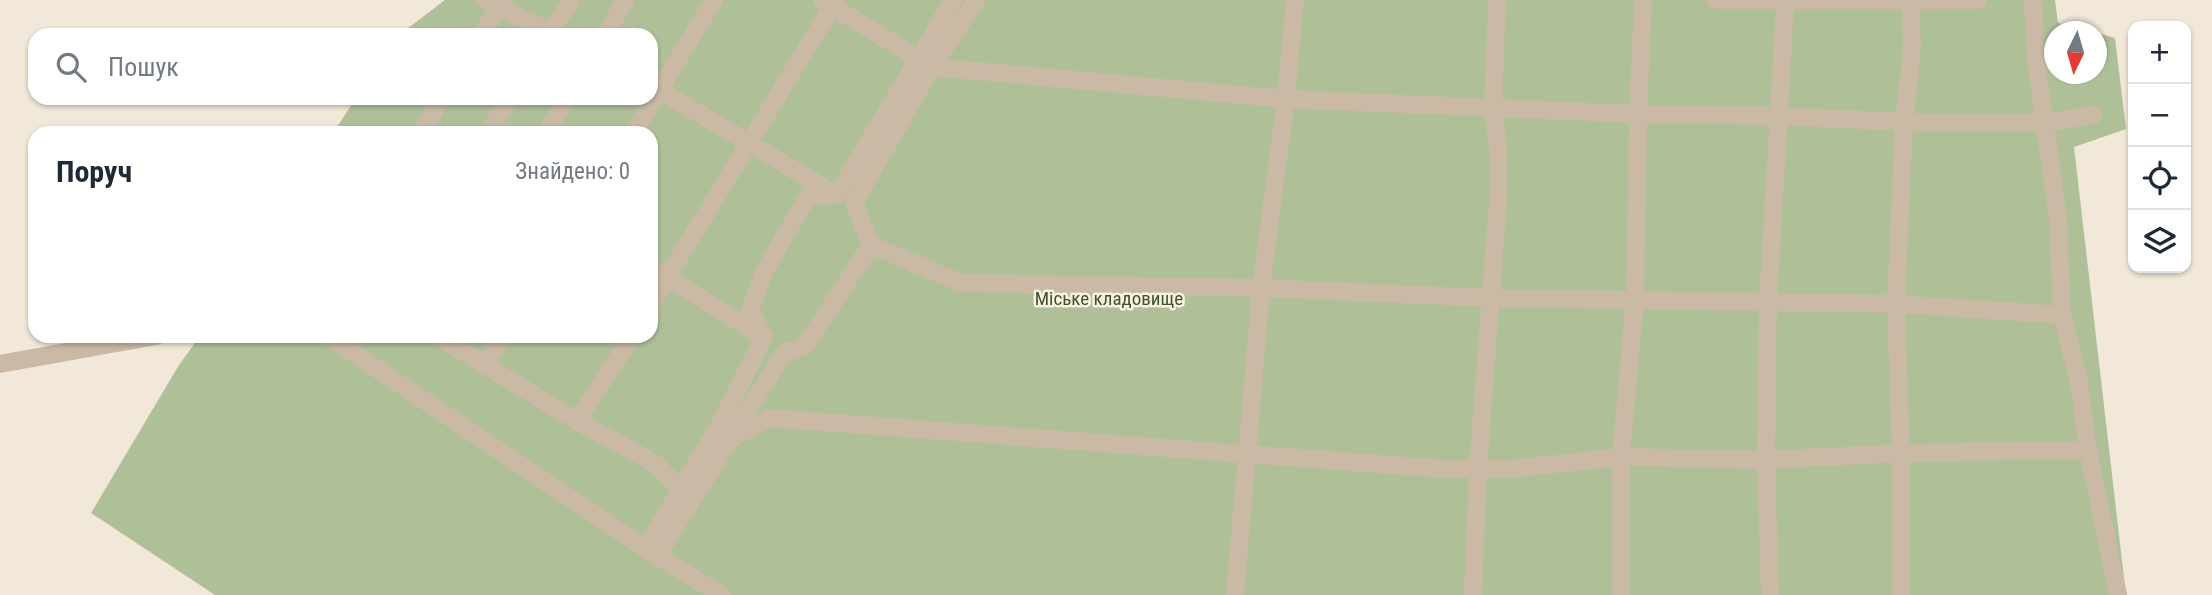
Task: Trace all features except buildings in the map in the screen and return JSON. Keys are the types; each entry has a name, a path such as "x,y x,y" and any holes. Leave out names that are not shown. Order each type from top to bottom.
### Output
{"street":[{"path":"556,28 570,0"},
{"path":"610,28 625,0"},
{"path":"658,83 714,0"},
{"path":"836,195 953,0"},
{"path":"854,203 932,67 976,0"},
{"path":"1235,595 1261,288 1286,99 1295,0"},
{"path":"1473,595 1478,468 1498,201 1498,150 1493,108 1497,0"},
{"path":"1621,595 1621,457 1635,300 1643,0"},
{"path":"1716,0 1978,0"},
{"path":"1770,595 1766,460 1768,302 1784,6 1782,0"},
{"path":"2033,0 2036,61 2058,219 2062,315 2079,383 2088,450 2118,595"},
{"path":"1900,595 1901,453 1896,304 1903,122 1912,49 1911,1"},
{"path":"658,292 749,143 830,2 932,67 1286,99 1903,122 2046,123 2093,115"},
{"path":"484,28 495,3 544,28"},
{"path":"658,89 836,195 854,203 870,245 961,283 1261,288 1491,298 1896,304 2062,315"},
{"path":"425,126 438,105"},
{"path":"492,126 506,105"},
{"path":"551,126 564,105"},
{"path":"636,126 646,105"},
{"path":"764,337 750,310 764,272 808,196 836,195"},
{"path":"651,552 681,490 784,353 804,347 870,245"},
{"path":"658,271 764,337 784,353"},
{"path":"651,552 724,433 764,337"},
{"path":"0,364 117,343"},
{"path":"338,343 651,552 722,595"},
{"path":"448,343 577,421 656,464 681,490"},
{"path":"484,366 499,343"},
{"path":"577,421 623,343"},
{"path":"724,433 770,418 1444,469 1509,469 1621,457 1766,460 1901,453 2088,450"}],"green space":[{"name":"Міське кладовище","path":"445,0 2055,0 2058,21 2044,21 2044,84 2107,84 2107,36 2115,38 2126,129 2074,147 2126,595 215,595 91,513 179,365 195,343 658,343 658,126 338,126 351,105 658,105 658,28 408,28"}]}
